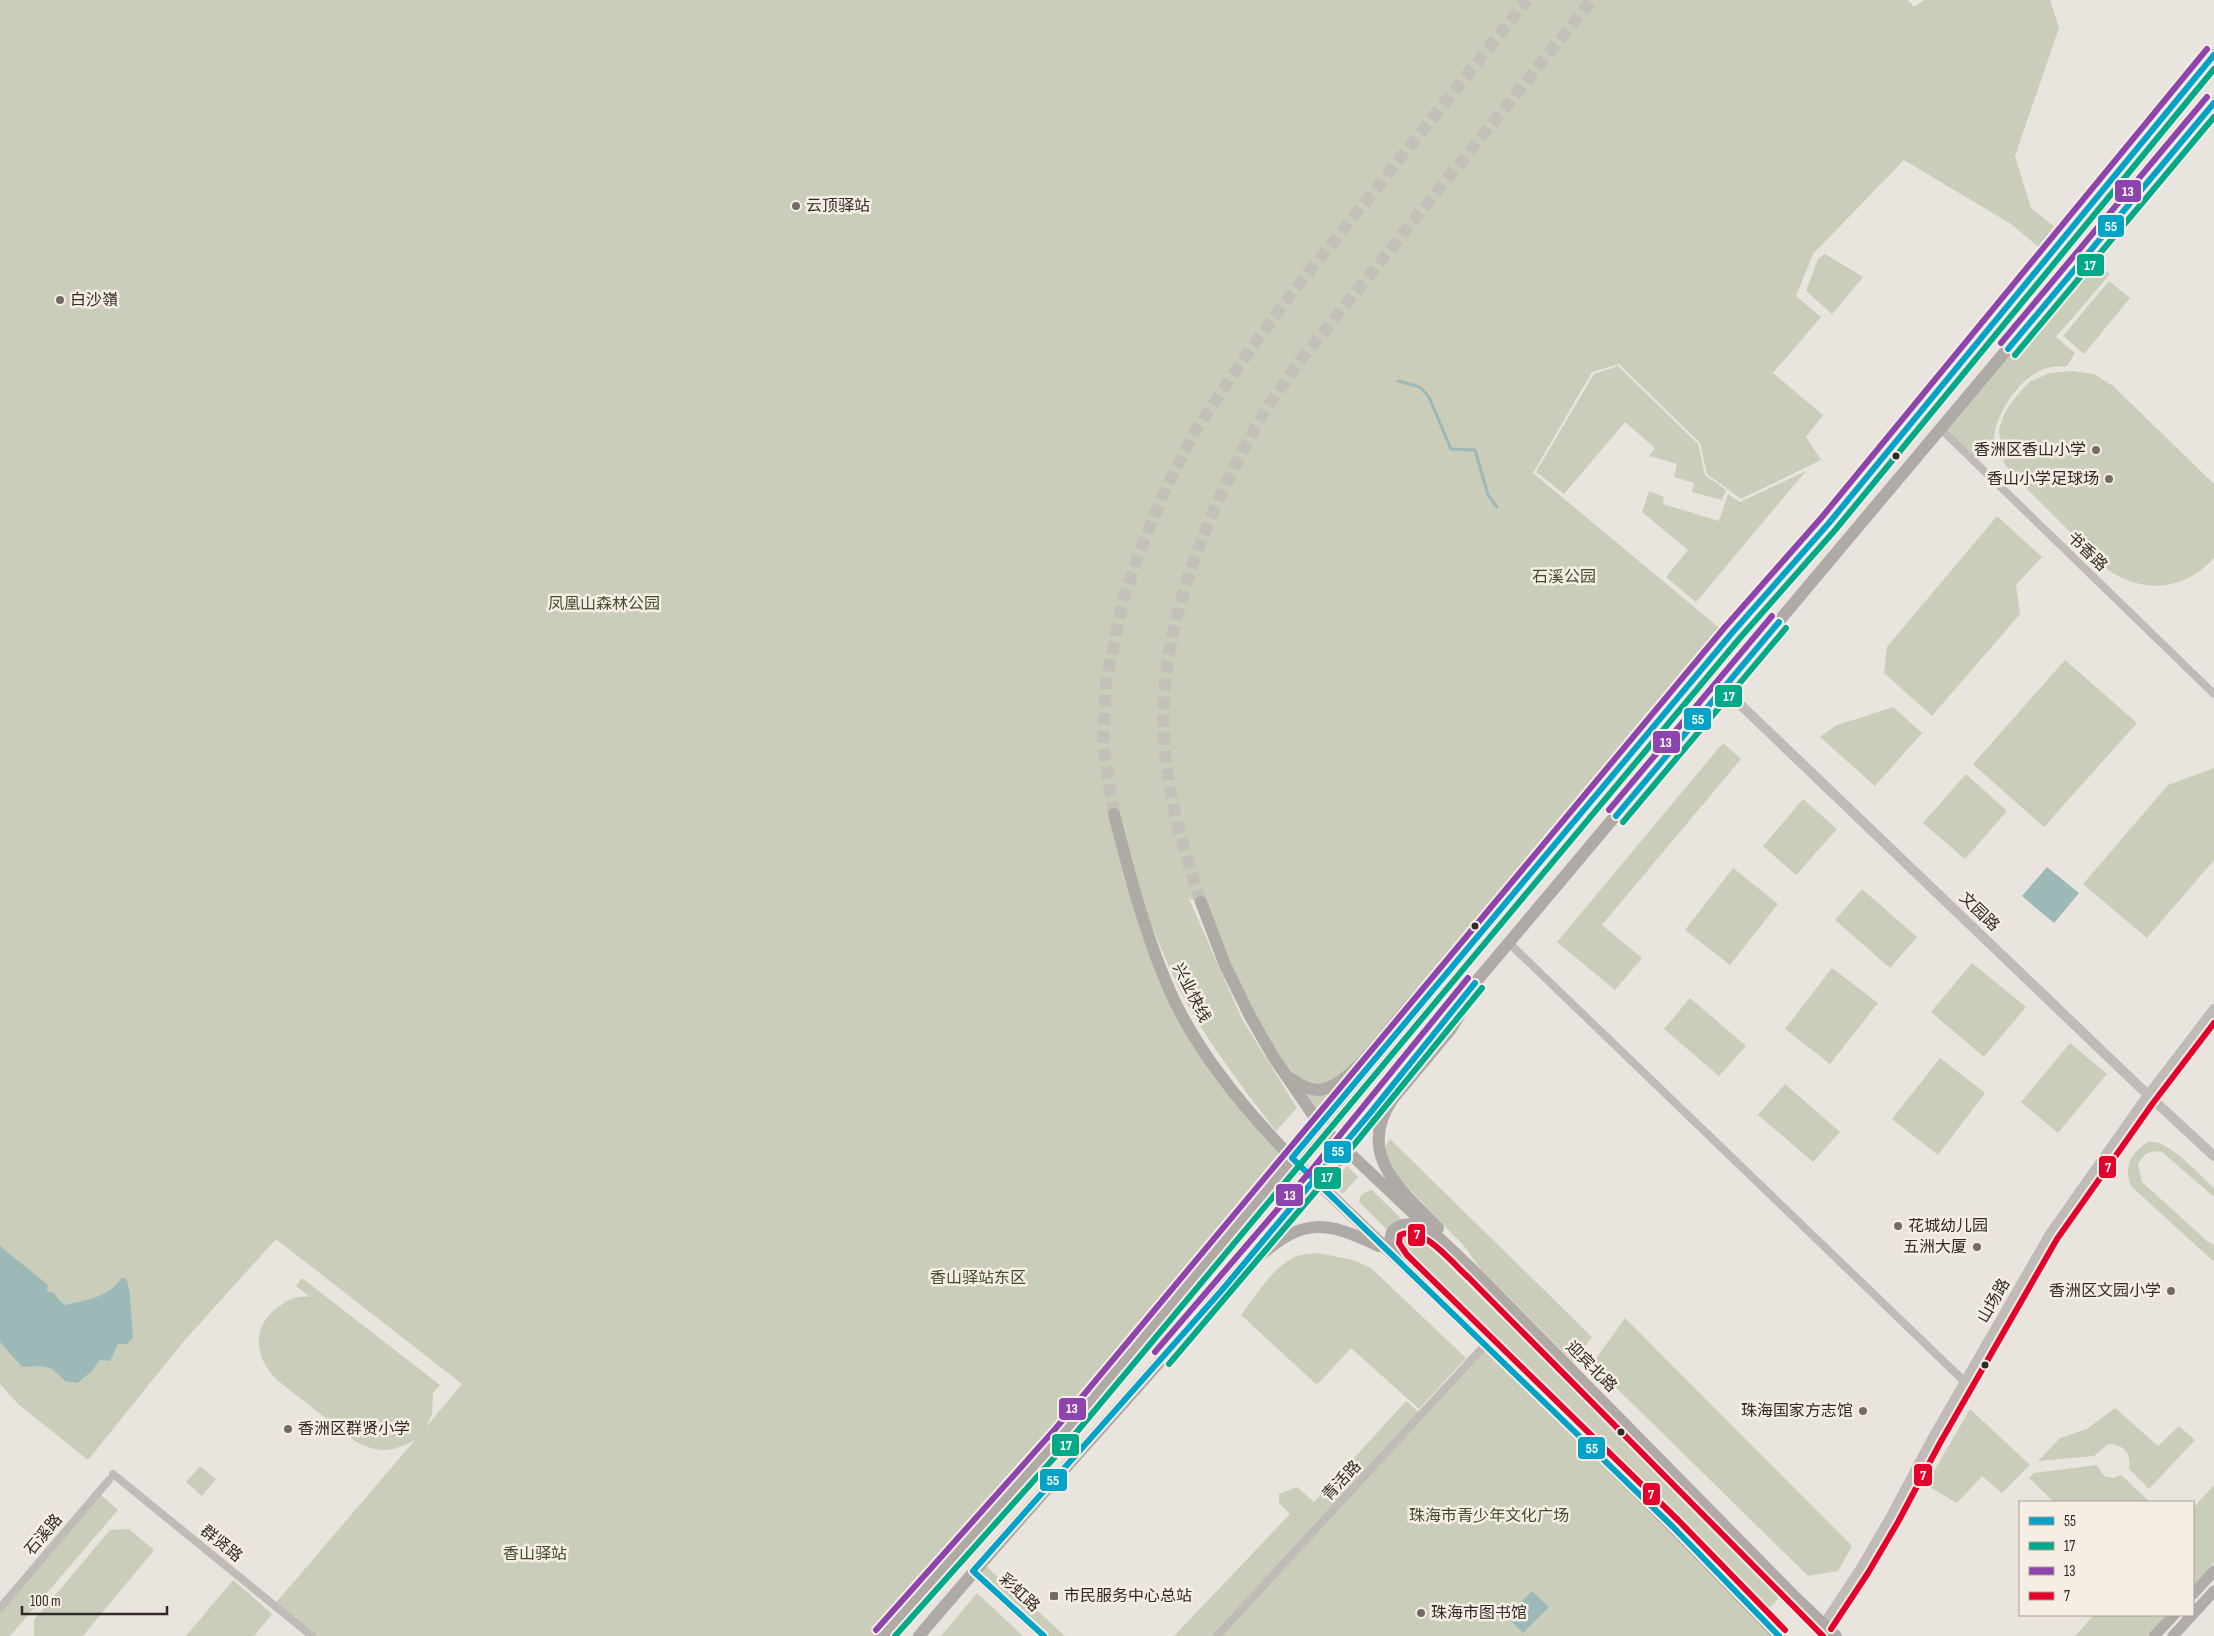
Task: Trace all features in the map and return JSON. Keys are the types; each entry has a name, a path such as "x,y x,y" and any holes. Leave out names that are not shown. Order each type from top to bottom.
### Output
{"main road":[{"path":"883,1636 1063,1434 1732,633 1829,523 2214,55"},
{"path":"920,1636 973,1571 1222,1290 1480,977 1724,689 2214,103"},
{"name":"兴业快线","path":"1114,814 1143,920 1174,999 1194,1034 1231,1088 1271,1137 1292,1158"},
{"path":"1201,902 1240,997 1263,1039 1320,1125"},
{"path":"1284,1072 1296,1082 1310,1089 1328,1088 1338,1084 1360,1064 1413,1000 1453,966"},
{"path":"1475,1272 1458,1248 1391,1178 1381,1160 1378,1142 1380,1122 1386,1110 1458,1020 1480,977"},
{"name":"迎宾北路","path":"1320,1125 1425,1227 1475,1272 1793,1595 1836,1636"},
{"path":"1292,1158 1673,1527 1779,1636"},
{"path":"1400,1261 1390,1240 1393,1231 1403,1224 1410,1223 1425,1227"},
{"path":"1222,1290 1270,1248 1290,1234 1309,1228 1324,1226 1346,1230 1389,1251"},
{"path":"2194,1593 2214,1571"},
{"path":"2194,1614 2214,1592"},
{"path":"2154,1636 2173,1616"},
{"path":"2173,1636 2192,1616"}],"street":[{"name":"书香路","path":"1941,429 2214,694"},
{"name":"文园路","path":"1724,689 2214,1156"},
{"path":"1509,943 1965,1382"},
{"name":"山场路","path":"1824,1624 1861,1568 1932,1439 2050,1234 2148,1095 2214,1008"},
{"name":"青活路","path":"1217,1636 1486,1344"},
{"name":"石溪路","path":"0,1608 111,1477"},
{"name":"群贤路","path":"111,1477 312,1636"},
{"name":"彩虹路","path":"973,1571 1044,1636"}],"green space":[{"name":"凤凰山森林公园","path":"0,0 1908,0 1914,7 1924,0 2050,0 2059,28 2015,156 2031,208 2065,235 2048,255 2011,224 1904,160 1813,254 1796,296 1821,317 1773,373 1823,415 1806,437 1821,460 1741,499 1707,474 1700,443 1619,364 1592,372 1533,473 1729,636 1320,1124 1263,1039 1201,902 1189,899 1242,1019 1297,1108 1276,1131 1220,1056 1190,1009 1172,974 1147,914 1185,1020 1292,1158 883,1636 312,1636 274,1605 415,1440 400,1447 385,1450 371,1448 355,1441 277,1380 269,1371 260,1351 260,1331 264,1322 271,1313 287,1301 298,1297 310,1297 296,1286 302,1278 440,1385 433,1393 432,1414 426,1427 462,1384 276,1239 184,1341 88,1460 18,1404 0,1384"},
{"path":"1825,254 1863,277 1832,314 1806,291 1818,259"},
{"path":"2089,259 2110,274 2056,337 2075,353 2067,366 2050,367 2038,372 2018,388 2003,409 1995,432 1994,443 1979,460 1946,429"},
{"path":"2109,281 2130,298 2084,354 2063,336"},
{"path":"1618,366 1698,444 1705,475 1726,490 1722,500 1692,492 1694,483 1674,477 1677,464 1649,456 1655,448 1625,422 1564,494 1536,472 1594,374"},
{"path":"2072,371 2094,374 2113,386 2214,484 2214,558 2190,577 2177,583 2149,585 2122,578 2108,570 2005,465 1999,429 2005,412 2029,382 2050,373"},
{"path":"1806,471 1696,602 1666,577 1688,550 1642,512 1649,491 1664,497 1663,504 1719,521 1728,494 1740,502"},
{"path":"1997,516 2042,557 2016,585 2020,614 1932,716 1884,673 1887,647"},
{"path":"2065,660 2137,723 2044,827 1973,764"},
{"path":"1893,707 1922,733 1875,786 1820,737 1835,726"},
{"path":"1723,743 1741,759 1602,925 1642,958 1615,990 1557,942"},
{"path":"2214,768 2214,860 2147,938 2083,884 2168,785"},
{"path":"1966,774 2007,811 1965,859 1923,823"},
{"path":"1803,799 1837,829 1796,875 1763,846"},
{"path":"1733,868 1778,904 1730,965 1685,930"},
{"path":"1862,889 1917,937 1890,968 1835,920"},
{"path":"1972,963 2026,1007 1984,1057 1931,1012"},
{"path":"1832,968 1878,1003 1830,1064 1785,1029"},
{"path":"1690,998 1746,1046 1719,1076 1664,1029"},
{"path":"2070,1043 2107,1074 2058,1133 2021,1102"},
{"path":"1940,1058 1985,1093 1938,1155 1892,1119"},
{"path":"1785,1084 1840,1132 1813,1162 1758,1115"},
{"path":"1390,1139 1592,1337 1573,1362 1480,1268 1464,1246 1393,1172 1384,1149"},
{"path":"2148,1142 2156,1142 2174,1151 2214,1188 2214,1197 2162,1152 2154,1151 2147,1153 2138,1165 2142,1182 2207,1241 2214,1245 2214,1262 2131,1186 2128,1166 2137,1150"},
{"path":"1347,1166 1358,1177 1343,1194 1332,1184"},
{"path":"1372,1190 1782,1595 1767,1610 1359,1202 1363,1194"},
{"path":"1318,1253 1353,1260 1371,1268 1466,1358 1419,1409 1351,1348 1317,1385 1241,1315 1264,1284 1284,1264 1297,1256"},
{"path":"1625,1318 1852,1546 1838,1571 1808,1576 1592,1364"},
{"name":"珠海市青少年文化广场","path":"1486,1344 1779,1636 1217,1636"},
{"path":"1406,1401 1420,1413 1214,1636 1174,1636 1290,1514 1279,1503 1279,1494 1297,1487 1314,1502"},
{"path":"2115,1408 2158,1446 2179,1426 2195,1440 2149,1489 2129,1469 2129,1458 2125,1450 2113,1444 2108,1444 2094,1456 2038,1461 2060,1438 2087,1429"},
{"path":"1970,1409 2030,1465 2002,1493 1982,1476 1957,1503 1926,1485"},
{"path":"2097,1465 2104,1476 2113,1478 2121,1475 2149,1501 2053,1501 2029,1478 2034,1473"},
{"path":"200,1466 216,1479 202,1496 186,1482"},
{"path":"2214,1485 2214,1563 2194,1585 2194,1507"},
{"path":"101,1495 118,1510 10,1636 0,1636 0,1613"},
{"path":"129,1529 154,1550 83,1636 34,1636 34,1620 110,1530"},
{"path":"983,1563 1065,1636 1047,1636 976,1571"},
{"path":"233,1580 272,1614 254,1636 186,1636"},
{"path":"977,1593 1023,1636 941,1636"},
{"path":"2093,1616 2165,1616 2147,1636 2075,1636"}],"water":[{"path":"2047,867 2079,893 2054,923 2022,896"},
{"path":"0,1246 48,1285 47,1291 54,1293 65,1305 97,1297 111,1289 122,1277 127,1280 133,1338 127,1344 118,1344 110,1361 100,1360 91,1372 77,1383 65,1381 51,1368 38,1366 22,1367 0,1342"},
{"path":"1532,1591 1549,1607 1523,1633 1507,1617"}],"waterway":[{"path":"1398,381 1420,387 1429,397 1451,449 1475,450 1488,495 1497,507"}],"tunnel":[{"path":"1114,814 1103,745 1106,681 1123,601 1139,553 1167,486 1194,433 1240,364 1289,297 1527,0"},
{"path":"1201,902 1183,846 1170,790 1165,752 1163,709 1167,665 1176,621 1188,578 1222,493 1266,410 1296,366 1592,0"}],"transit line":[{"name":"13","path":"876,1630 1056,1428 1725,627 1822,517 2207,49"},
{"name":"55","path":"1779,1636 1673,1527 1292,1158 1732,633 1829,523 2214,55"},
{"name":"17","path":"895,1636 1070,1440 1739,639 1836,529 2214,69"},
{"name":"13","path":"2001,343 2207,97"},
{"name":"55","path":"2008,349 2214,103"},
{"name":"17","path":"2015,355 2214,117"},
{"name":"13","path":"1609,810 1772,616"},
{"name":"55","path":"1616,816 1779,622"},
{"name":"17","path":"1623,822 1786,628"},
{"name":"13","path":"1155,1352 1314,1167 1468,978"},
{"name":"55","path":"1044,1636 973,1571 1222,1290 1371,1112 1475,983"},
{"name":"17","path":"1169,1364 1327,1178 1482,988"},
{"name":"7","path":"1831,1629 1868,1573 1898,1522 1940,1443 2057,1239 2153,1103 2214,1023"},
{"name":"7","path":"1785,1630 1679,1521 1407,1255 1399,1243 1400,1235 1408,1233 1418,1235 1437,1247 1823,1636"}],"place":[{"name":"云顶驿站","path":"796,206"},
{"name":"白沙嶺","path":"60,300"},
{"name":"香洲区香山小学","path":"2096,450"},
{"name":"香山小学足球场","path":"2109,479"},
{"name":"花城幼儿园","path":"1898,1226"},
{"name":"五洲大厦","path":"1977,1247"},
{"name":"香洲区文园小学","path":"2171,1291"},
{"name":"珠海国家方志馆","path":"1863,1411"},
{"name":"香洲区群贤小学","path":"288,1429"},
{"name":"市民服务中心总站","path":"1054,1596"},
{"name":"珠海市图书馆","path":"1421,1613"}],"park label":[{"name":"石溪公园","path":"1564,577"},
{"name":"香山驿站东区","path":"978,1278"},
{"name":"香山驿站","path":"535,1554"}]}
